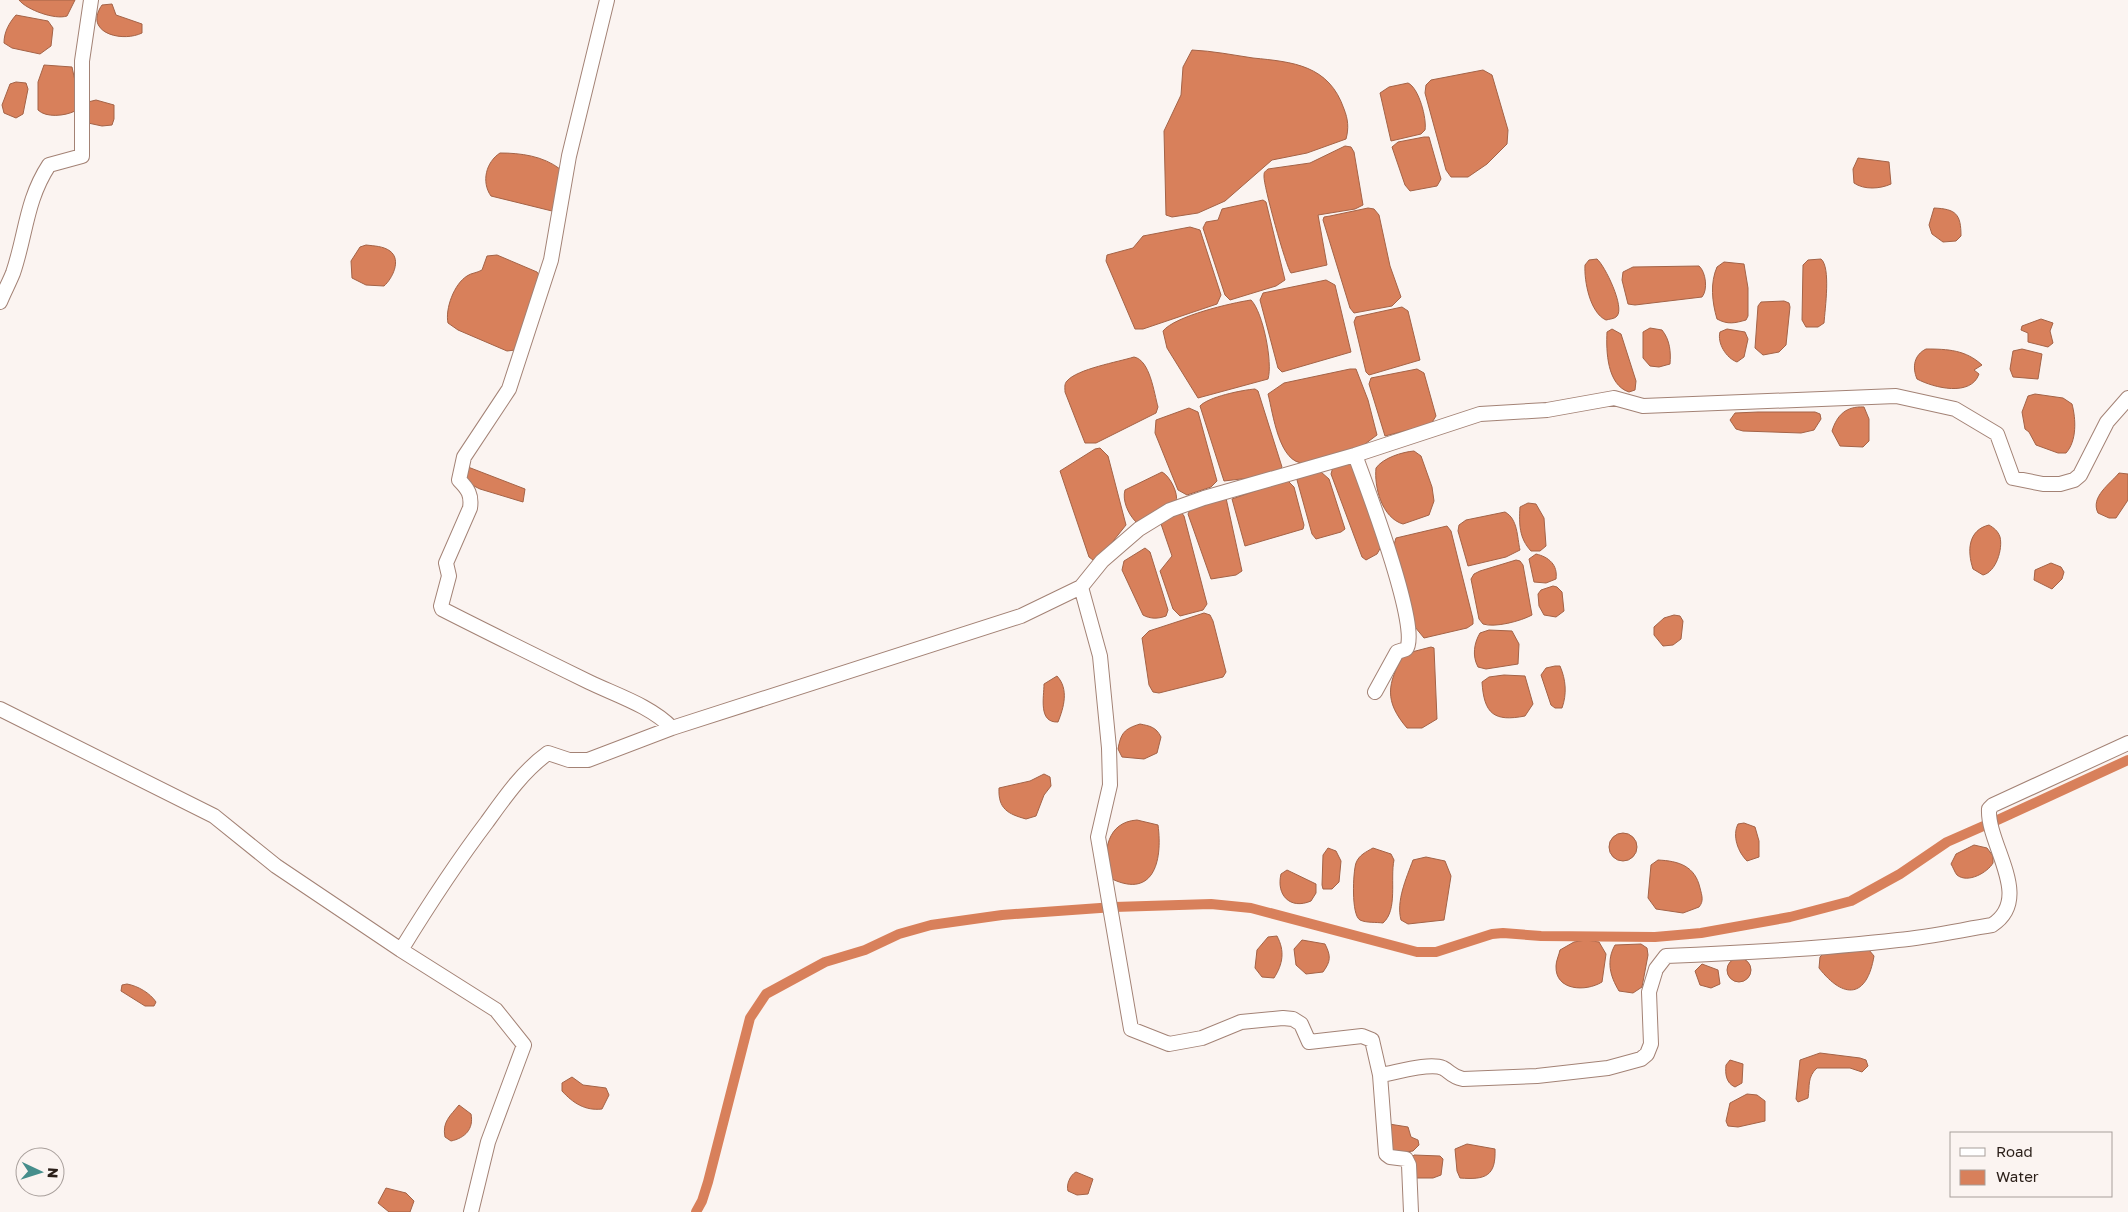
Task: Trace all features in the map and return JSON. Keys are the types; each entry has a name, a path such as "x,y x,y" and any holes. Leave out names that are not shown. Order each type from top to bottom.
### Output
{"street":[{"path":"0,302 13,272 31,202 43,175 49,165 82,156 82,61 91,0"},
{"path":"607,0 569,156 550,260 509,389 464,456 460,480 472,498 470,508 446,563 448,576 441,606 442,609 486,632 633,703 664,720 672,728"},
{"path":"401,950 470,844 506,796 537,761 548,753 569,760 588,760 672,728 1021,616 1081,587 1102,560 1139,529 1170,510 1204,498 1355,455 1480,414 1547,410 1614,398 1643,406 1896,396 1954,409 1997,434 2013,478 2043,484 2060,484 2080,475 2107,422 2128,398"},
{"path":"1355,455 1399,584 1410,639 1406,649 1397,652 1375,692"},
{"path":"1081,587 1100,656 1109,748 1110,785 1098,838 1131,1029 1169,1044 1202,1038 1241,1022 1283,1018 1293,1019 1301,1024 1309,1042 1362,1036 1372,1040 1380,1076 1386,1154 1390,1157 1406,1159 1411,1212"},
{"path":"0,709 214,816 276,866 401,950 496,1010 524,1046 488,1142 472,1212"},
{"path":"1380,1076 1432,1066 1444,1068 1452,1077 1462,1079 1536,1076 1608,1068 1641,1059 1647,1054 1651,1044 1649,992 1656,969 1666,956 1799,950 1899,940 1992,925 2003,918 2008,906 2009,882 1990,825 1989,809 1992,804 2128,743"}],"water":[{"path":"19,0 75,0 67,16 56,17 35,11"},
{"path":"112,4 116,15 142,24 142,33 124,37 115,36 101,28 97,22 97,14 102,5"},
{"path":"16,15 48,21 53,28 51,46 40,54 12,48 4,43 7,28"},
{"path":"1192,50 1282,61 1308,68 1329,83 1337,94 1348,124 1346,139 1307,153 1272,160 1225,201 1198,213 1172,217 1166,215 1164,131 1181,95 1183,67"},
{"path":"44,65 72,67 75,81 75,111 56,115 41,113 38,110 38,82"},
{"path":"1483,70 1492,75 1508,130 1507,144 1487,164 1468,177 1451,177 1446,170 1425,93 1426,85 1431,80"},
{"path":"16,82 26,83 28,89 23,114 16,118 4,113 2,105 10,84"},
{"path":"1408,83 1419,97 1425,119 1425,130 1421,134 1391,141 1380,93 1389,87"},
{"path":"96,100 114,105 112,125 102,126 88,123 88,102"},
{"path":"1429,137 1441,179 1437,186 1410,191 1405,185 1392,147 1398,142"},
{"path":"1345,146 1351,147 1354,152 1363,205 1355,209 1318,215 1327,265 1291,273 1271,209 1264,172 1268,169 1310,163"},
{"path":"500,153 532,156 560,169 559,203 552,211 491,196 486,185 488,167"},
{"path":"1858,158 1889,162 1891,184 1872,188 1862,187 1854,183 1853,169"},
{"path":"1263,200 1266,202 1285,280 1276,286 1230,300 1225,295 1203,228 1206,222 1218,220 1222,209"},
{"path":"1368,208 1374,209 1379,215 1390,266 1401,297 1392,306 1354,313 1350,308 1323,220 1324,217"},
{"path":"1934,208 1952,211 1956,214 1960,222 1961,236 1956,241 1943,242 1932,234 1929,225"},
{"path":"1190,227 1200,230 1221,295 1217,304 1143,329 1135,329 1106,261 1107,255 1133,248 1143,236"},
{"path":"366,245 384,248 394,255 394,269 390,279 384,286 366,285 352,278 351,261 360,247"},
{"path":"497,255 537,272 541,278 515,350 507,351 458,330 448,323 449,304 458,285 469,275 482,270 487,256"},
{"path":"1597,259 1609,278 1618,304 1619,311 1617,316 1606,320 1600,316 1592,304 1586,279 1585,265 1589,260"},
{"path":"1821,259 1824,263 1827,279 1824,323 1818,327 1806,327 1802,320 1803,265 1808,260"},
{"path":"1724,262 1744,264 1748,288 1748,316 1746,320 1732,323 1717,319 1713,299 1713,279 1717,267"},
{"path":"1699,266 1705,281 1705,290 1702,297 1635,305 1628,304 1622,280 1623,272 1633,267"},
{"path":"1326,280 1335,285 1351,352 1282,372 1278,368 1260,300 1263,293"},
{"path":"1251,300 1259,315 1266,338 1269,362 1268,379 1198,398 1167,348 1163,331 1169,325 1191,315"},
{"path":"1784,301 1789,303 1790,307 1786,345 1779,352 1763,355 1755,348 1758,306 1761,302"},
{"path":"1402,307 1408,311 1420,360 1369,375 1366,372 1354,322 1356,317"},
{"path":"2041,319 2053,323 2050,331 2053,343 2048,347 2028,342 2028,333 2021,330 2022,326"},
{"path":"1650,328 1662,330 1665,334 1669,346 1670,364 1659,367 1650,366 1643,358 1643,332"},
{"path":"1612,329 1621,334 1636,381 1635,390 1629,392 1616,382 1609,366 1607,332"},
{"path":"1727,329 1745,332 1748,339 1744,357 1737,362 1726,354 1721,345 1720,332"},
{"path":"1926,349 1949,350 1970,356 1982,365 1974,370 1979,374 1975,381 1968,386 1960,388 1942,387 1917,379 1915,362"},
{"path":"2022,349 2042,354 2038,379 2013,377 2010,369 2013,351"},
{"path":"1134,357 1139,359 1148,370 1158,407 1156,413 1096,443 1085,443 1065,392 1066,382 1088,369"},
{"path":"1356,369 1368,400 1377,435 1361,447 1305,463 1296,461 1289,456 1283,447 1275,425 1268,394 1284,383"},
{"path":"1417,369 1424,373 1436,416 1431,424 1385,436 1369,384 1371,378"},
{"path":"1255,389 1258,391 1282,467 1275,475 1224,481 1200,406 1217,397"},
{"path":"2035,394 2063,398 2072,404 2075,430 2070,448 2066,453 2058,453 2036,445 2029,432 2025,429 2022,412 2028,396"},
{"path":"1864,407 1869,419 1869,441 1863,447 1840,446 1832,431 1837,420 1847,410"},
{"path":"1189,408 1198,412 1217,481 1211,487 1187,495 1178,490 1155,433 1156,420"},
{"path":"1815,412 1820,414 1821,419 1814,430 1801,433 1743,431 1736,429 1730,420 1735,413"},
{"path":"1100,448 1108,456 1126,525 1102,555 1093,560 1089,557 1060,471 1095,449"},
{"path":"1414,451 1421,456 1432,487 1434,501 1429,515 1403,524 1396,521 1390,515 1381,501 1376,484 1376,468 1383,461 1393,456"},
{"path":"1345,463 1352,464 1381,547 1377,554 1366,560 1362,557 1331,474 1333,467"},
{"path":"468,467 525,489 523,502 480,489 464,481"},
{"path":"1162,472 1168,477 1173,486 1177,499 1176,502 1136,522 1126,507 1125,490"},
{"path":"1321,472 1329,479 1345,529 1341,532 1316,539 1312,534 1297,480 1301,476"},
{"path":"2119,473 2128,474 2128,500 2116,518 2109,518 2098,513 2097,502 2102,491"},
{"path":"1288,481 1294,487 1304,525 1303,529 1245,546 1232,499"},
{"path":"1226,498 1242,571 1236,575 1211,579 1188,514 1191,508"},
{"path":"1528,503 1536,504 1544,518 1546,546 1540,551 1531,551 1522,536 1520,507"},
{"path":"1181,512 1184,516 1207,604 1203,610 1180,616 1173,609 1160,571 1172,556 1160,521"},
{"path":"1505,512 1515,524 1520,550 1506,557 1468,566 1458,531 1459,525 1466,520"},
{"path":"1989,525 1996,530 2001,542 1995,565 1988,573 1983,575 1973,569 1970,548 1973,536 1977,531"},
{"path":"1447,526 1451,531 1473,624 1467,628 1424,638 1415,627 1393,548 1396,538"},
{"path":"1145,548 1150,552 1168,610 1166,616 1163,617 1151,618 1143,615 1122,570 1124,561"},
{"path":"1536,554 1552,562 1556,570 1556,579 1546,583 1534,582 1529,559"},
{"path":"1516,560 1520,561 1523,565 1532,615 1508,623 1483,624 1479,619 1471,579 1474,574 1480,571"},
{"path":"2051,563 2061,567 2064,572 2062,579 2052,589 2034,580 2035,570"},
{"path":"1553,586 1562,592 1564,611 1556,617 1544,615 1539,606 1538,594 1541,590"},
{"path":"1204,613 1210,615 1213,621 1226,672 1223,677 1159,693 1153,692 1149,685 1142,638 1149,631"},
{"path":"1674,615 1680,616 1683,621 1681,639 1673,645 1663,646 1654,635 1654,627 1664,618"},
{"path":"1489,630 1512,631 1519,644 1518,664 1486,669 1478,667 1474,654 1476,641 1480,633"},
{"path":"1431,647 1434,648 1437,719 1422,728 1407,728 1391,701 1391,683 1404,654"},
{"path":"1560,666 1565,682 1565,698 1562,708 1555,708 1551,705 1541,675 1546,668"},
{"path":"1504,675 1525,676 1533,704 1525,716 1505,718 1498,716 1488,708 1485,702 1482,682 1489,677"},
{"path":"1057,676 1061,681 1064,692 1062,710 1058,722 1047,718 1043,702 1044,684"},
{"path":"1140,724 1147,725 1157,731 1161,737 1157,753 1144,759 1122,757 1118,749 1122,735 1130,728"},
{"path":"1044,774 1050,777 1051,786 1044,795 1036,816 1026,819 1005,810 1000,801 999,788 1030,781"},
{"path":"1137,820 1158,825 1159,852 1152,874 1145,881 1136,884 1123,883 1108,877 1107,848 1113,832 1119,826"},
{"path":"1744,823 1755,827 1759,841 1759,857 1747,861 1739,849 1736,839 1738,824"},
{"path":"1623,833 1633,837 1637,847 1633,857 1623,861 1613,857 1609,847 1613,837"},
{"path":"1974,845 1987,848 1993,856 1993,863 1987,870 1977,876 1972,878 1961,877 1956,874 1951,864 1956,854"},
{"path":"1328,848 1336,851 1341,861 1339,882 1332,889 1323,889 1323,855"},
{"path":"1373,848 1391,854 1394,860 1392,902 1388,917 1383,923 1360,920 1355,910 1354,875 1356,863 1365,852"},
{"path":"1426,857 1445,861 1451,876 1444,920 1408,924 1401,920 1402,890 1413,860"},
{"path":"1658,860 1679,863 1694,874 1702,896 1702,903 1699,907 1683,913 1656,909 1648,898 1651,865"},
{"path":"1287,870 1316,884 1316,893 1311,901 1297,904 1286,899 1280,882 1281,874"},
{"path":"1277,936 1282,952 1279,968 1274,978 1262,977 1255,968 1257,950 1268,937"},
{"path":"1302,940 1325,944 1329,958 1328,965 1323,972 1306,974 1296,965 1294,949"},
{"path":"1586,940 1599,942 1606,954 1602,982 1580,988 1566,985 1557,974 1556,964 1560,950 1574,942"},
{"path":"1641,944 1647,948 1648,955 1642,987 1633,993 1619,991 1613,980 1610,968 1612,951 1615,945"},
{"path":"1869,950 1874,956 1871,970 1860,987 1853,990 1837,986 1819,968 1820,957 1823,954"},
{"path":"1739,958 1744,959 1750,965 1750,975 1744,981 1739,982 1734,981 1728,975 1727,970 1728,965 1734,959"},
{"path":"1702,964 1718,970 1720,984 1711,988 1700,985 1695,971"},
{"path":"127,984 147,993 156,1002 154,1006 145,1006 121,991 122,985"},
{"path":"1820,1053 1860,1058 1866,1060 1868,1066 1862,1072 1850,1068 1817,1068 1810,1078 1808,1098 1798,1102 1796,1099 1800,1060"},
{"path":"1730,1060 1743,1064 1742,1083 1735,1087 1728,1081 1726,1075 1726,1065"},
{"path":"572,1077 583,1085 606,1088 609,1095 602,1109 590,1109 580,1105 562,1091 562,1083"},
{"path":"1747,1094 1757,1095 1765,1101 1765,1121 1738,1127 1728,1126 1726,1121 1730,1103"},
{"path":"459,1105 471,1114 471,1124 464,1135 451,1141 445,1137 445,1127"},
{"path":"1389,1124 1408,1127 1411,1137 1418,1140 1419,1145 1413,1151 1391,1154"},
{"path":"1467,1144 1495,1149 1494,1165 1491,1171 1483,1177 1460,1178 1457,1171 1455,1149"},
{"path":"1414,1155 1440,1156 1443,1159 1441,1175 1433,1178 1415,1178 1412,1157"},
{"path":"1076,1172 1093,1179 1088,1194 1077,1195 1068,1191 1069,1180"},
{"path":"386,1188 406,1193 414,1201 410,1212 389,1212 378,1203"}],"waterway":[{"path":"1991,823 2128,760"},
{"path":"696,1212 708,1182 750,1018 766,994 825,962 865,950 899,934 931,925 1002,915 1114,907 1211,904 1251,908 1417,952 1436,952 1492,934 1503,933 1541,936 1655,937 1701,933 1790,917 1851,901 1900,874 1947,842 1988,824"}]}
